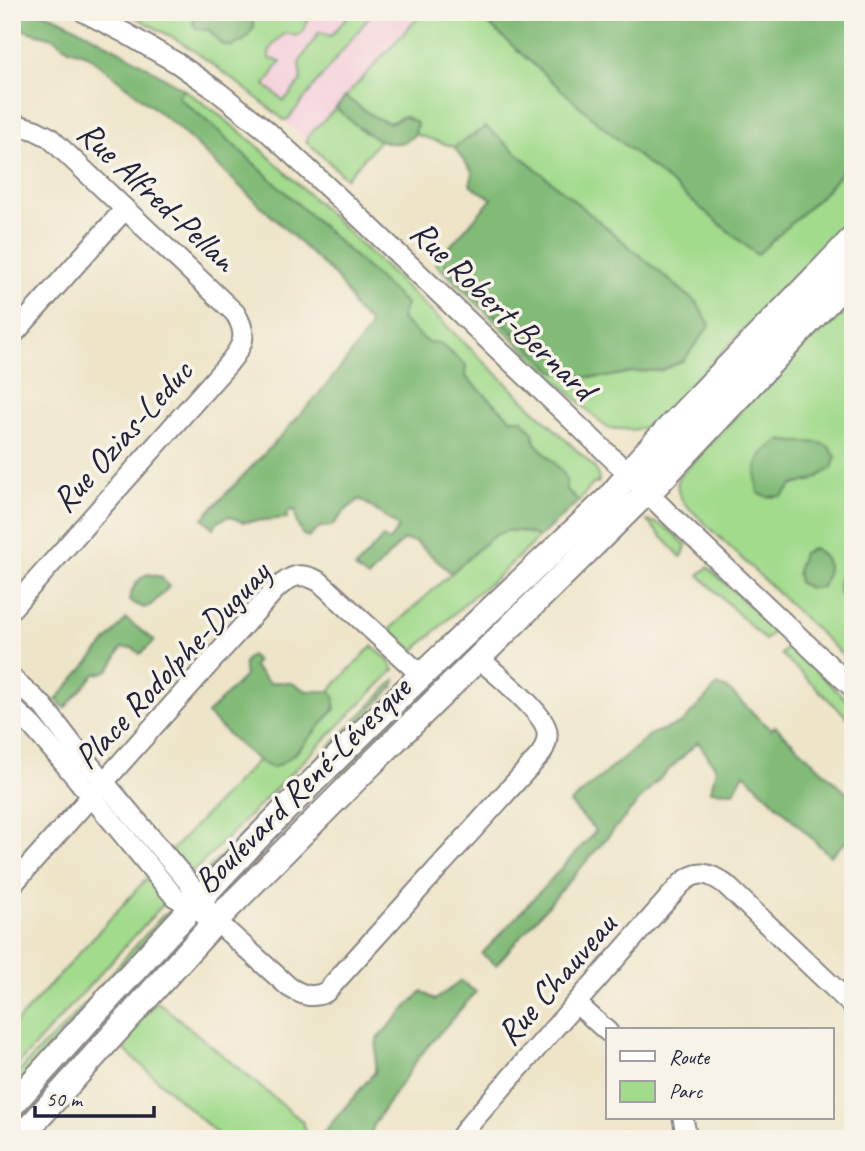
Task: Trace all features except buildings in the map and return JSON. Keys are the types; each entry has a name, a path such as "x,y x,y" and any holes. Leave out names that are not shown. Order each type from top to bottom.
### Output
{"highway":[{"path":"638,483 723,374 853,241"},
{"path":"638,483 853,272"}],"main road":[{"name":"Boulevard René-Lévesque","path":"19,1139 216,921 479,659 638,483"},
{"name":"Boulevard René-Lévesque","path":"12,1105 195,903 269,826 421,675 610,497 638,483"}],"street":[{"name":"Rue Robert-Bernard","path":"84,12 170,59 249,115 853,688"},
{"name":"Rue Alfred-Pellan","path":"12,123 49,137 235,313 243,333"},
{"path":"12,336 124,210"},
{"name":"Rue Ozias-Leduc","path":"12,608 240,350 243,333"},
{"name":"Place Rodolphe-Duguay","path":"12,885 275,590 296,575 304,575 320,582 421,675"},
{"path":"12,707 32,726 105,782 175,897 195,903 297,992 312,997 326,992 531,764 545,745 547,731 537,713 479,659"},
{"path":"12,678 43,706 92,797 135,834"},
{"name":"Rue Chauveau","path":"459,1139 681,884 696,874 708,874 726,885 853,1006"},
{"path":"578,1003 606,1030"},
{"path":"683,1120 687,1139"}],"shaded area":[{"path":"478,12 404,116 346,178 248,90 177,40 127,13"}],"green space":[{"path":"19,12 42,12 60,19 128,55 183,89 178,97 221,133 406,304 401,319 427,342 439,343 466,365 465,376 511,419 522,419 533,433 535,443 562,471 566,479 566,489 579,501 539,537 518,531 503,532 489,540 451,573 416,542 403,540 368,578 355,568 383,537 389,541 399,527 360,499 332,526 320,527 309,537 303,535 297,524 295,510 288,511 287,518 243,522 229,516 213,528 203,518 331,379 369,329 369,322 354,308 336,277 176,126 87,55 69,49 53,38 23,30"},
{"path":"126,12 195,12 193,24 209,29 221,44 250,12 300,12 308,20 303,32 296,36 286,33 274,44 269,55 269,59 281,61 265,85 284,101 301,81 299,63 319,32 331,36 351,12 373,12 288,119 284,120 193,50"},
{"path":"195,12 250,12 254,27 245,40 231,47 221,44 209,30 197,29 193,24"},
{"path":"423,12 478,12 596,120 756,254 822,195 853,159 853,221 793,285 738,335 662,416 646,427 634,430 608,428 435,263 442,255 448,271 607,377 662,370 486,127 454,147 415,134 417,123 401,119 390,123 376,118 345,97"},
{"path":"478,12 853,12 853,159 822,195 757,255 596,121"},
{"path":"183,89 260,148 591,464 599,482 593,484 579,501 566,489 562,471 535,443 533,433 511,419 401,319 406,304 221,133 178,97"},
{"path":"345,97 376,118 390,123 404,116 417,123 415,134 406,141 397,143 368,134 336,108"},
{"path":"336,108 365,133 381,139 346,178 306,141"},
{"path":"486,127 697,303 710,325 683,361 662,370 607,377 577,377 554,371 447,270 442,255 492,199 470,185 473,173 454,147"},
{"path":"853,290 853,544 838,583 841,595 853,597 853,665 688,507 680,497 677,486 678,478"},
{"path":"781,440 824,444 836,456 832,468 813,480 793,485 782,496 768,497 758,493 756,468 761,456"},
{"path":"647,521 664,527 686,545 681,557"},
{"path":"503,531 524,531 539,537 415,650 390,629 490,538"},
{"path":"853,544 853,597 840,595 838,583"},
{"path":"814,548 824,557 828,570 822,587 810,588 799,583 797,571 803,553"},
{"path":"708,567 774,629 765,640 699,575"},
{"path":"148,574 161,577 169,587 151,605 144,608 129,601 135,585"},
{"path":"508,607 511,610 336,786 334,783 382,728"},
{"path":"126,619 155,641 140,654 133,648 122,648 110,668 95,674 65,708 56,700"},
{"path":"789,645 853,706 853,714 849,719 781,654"},
{"path":"372,646 387,659 394,670 193,872 185,868 171,851 258,760 271,767 295,754 335,709 329,691"},
{"path":"251,655 257,661 253,666 269,683 292,683 307,691 331,691 335,698 335,708 323,723 295,753 277,766 265,765 207,714 245,676 244,664"},
{"path":"395,680 394,686 215,869 204,873"},
{"path":"718,685 729,690 771,730 775,726 853,799 853,846 847,841 830,856 744,773 734,792 711,791 716,768 698,742 653,785 496,965 482,954 596,831 570,803 651,734 682,723"},
{"path":"147,878 167,900 12,1071 12,1027"},
{"path":"168,913 166,919 12,1090 12,1080 62,1029 162,916"},
{"path":"461,981 476,992 421,1054 374,1124 370,1139 318,1139 375,1072 377,1039 422,991 435,1000"},
{"path":"157,1001 302,1121 307,1139 223,1139 118,1044"},
{"path":"77,1045 80,1048 28,1114 22,1108"}]}
